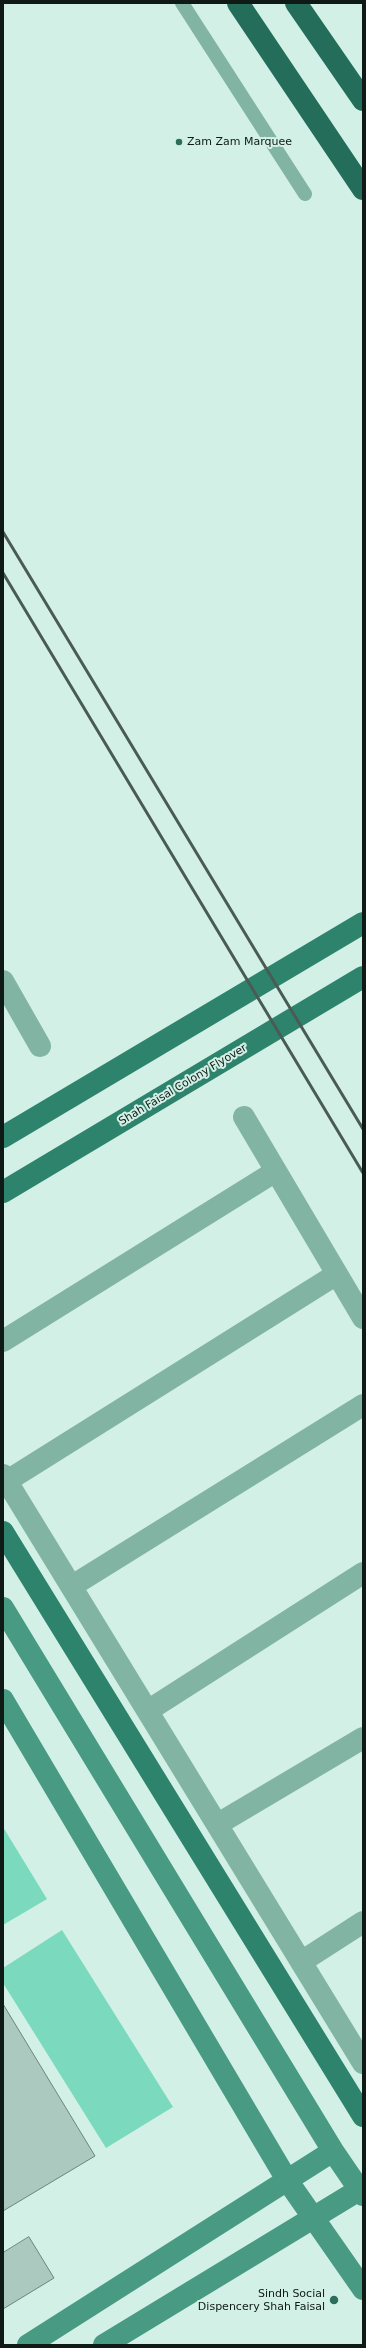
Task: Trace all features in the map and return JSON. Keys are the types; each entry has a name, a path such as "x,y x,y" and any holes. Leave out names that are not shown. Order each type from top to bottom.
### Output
{"highway":[{"path":"238,3 363,188"},
{"path":"296,3 363,100"}],"main road":[{"path":"3,1137 363,923"},
{"name":"Shah Faisal Colony Flyover","path":"3,1192 363,977"},
{"path":"3,1532 363,2116"}],"street":[{"path":"3,981 40,1046"},
{"path":"244,1117 363,1318"},
{"path":"3,1341 276,1171"},
{"path":"337,1274 5,1478 149,1710 363,2063"},
{"path":"72,1586 363,1405"},
{"path":"149,1710 363,1573"},
{"path":"3,1608 333,2151 361,2193 313,2219 104,2345"},
{"path":"3,1700 288,2180 313,2219 363,2290"},
{"path":"218,1824 363,1738"},
{"path":"301,1962 363,1922"},
{"path":"28,2345 333,2151"}],"lane":[{"path":"182,3 305,194"}],"green space":[{"path":"3,1827 47,1899 3,1925"},
{"path":"62,1930 173,2107 106,2148 3,1983 3,1968"}],"building":[{"path":"3,2004 95,2156 3,2211"},
{"path":"29,2237 54,2278 3,2309 3,2253"}],"railway":[{"path":"3,532 363,1129"},
{"path":"3,573 363,1173"}],"place":[{"name":"Zam Zam Marquee","path":"179,142"},
{"name":"Sindh Social Dispencery Shah Faisal","path":"334,2300"}]}
